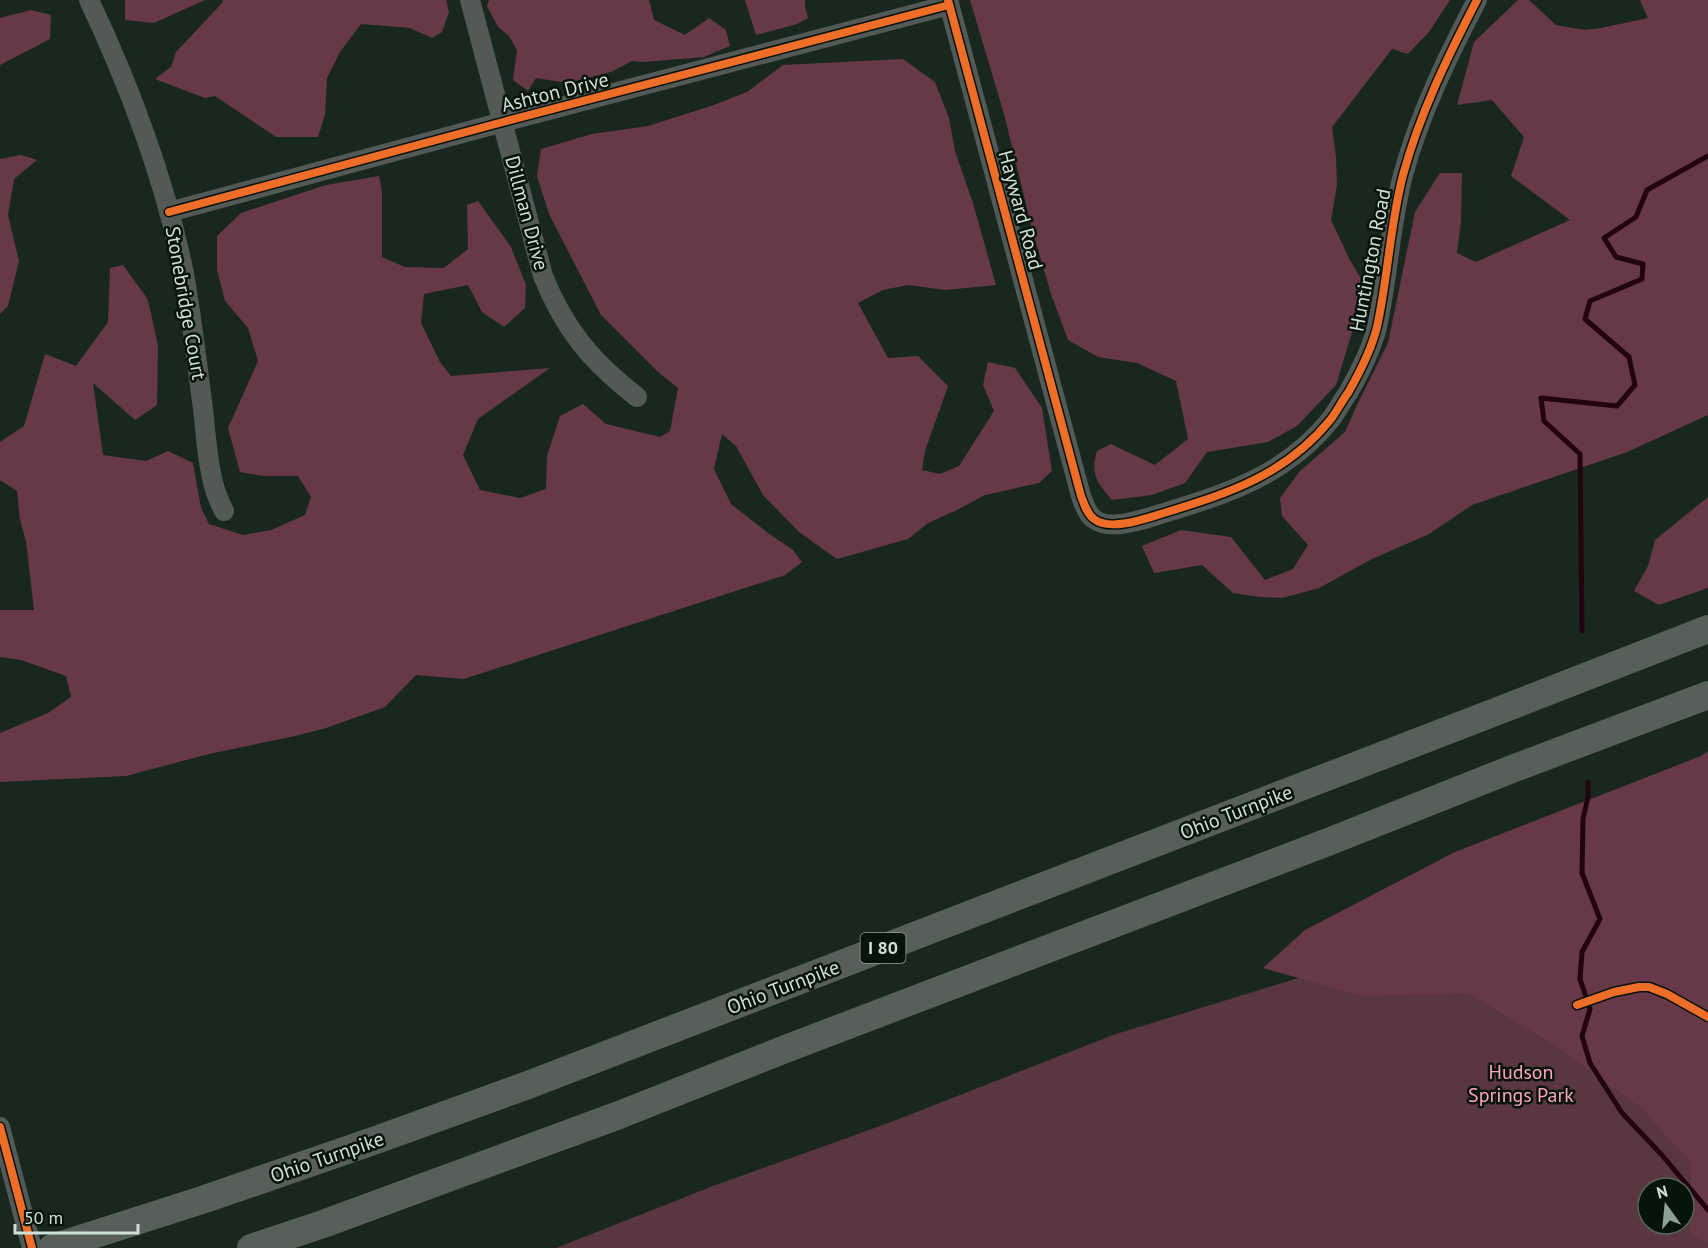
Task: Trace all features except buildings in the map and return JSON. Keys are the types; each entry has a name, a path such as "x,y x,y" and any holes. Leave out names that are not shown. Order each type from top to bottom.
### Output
{"highway":[{"name":"Ohio Turnpike","path":"52,1248 206,1199 528,1085 1708,629"},
{"path":"251,1248 620,1116 788,1048 1708,695"}],"street":[{"name":"Stonebridge Court","path":"89,0 126,84 170,212 184,274 194,339 208,463 214,487 224,511"},
{"name":"Dillman Drive","path":"471,0 543,276 554,302 578,341 620,384 637,397"},
{"name":"Huntington Road","path":"1063,429 1087,510 1095,521 1107,524 1126,524 1236,490 1264,476 1314,438 1332,418 1367,357 1377,328 1403,175 1423,113 1477,0"},
{"name":"Ashton Drive","path":"170,212 949,3"},
{"name":"Hayward Road","path":"949,3 1063,429"},
{"path":"0,1127 32,1248"}],"green space":[{"name":"Hudson Springs Park","path":"1708,783 1708,1248 556,1248 713,1186 891,1122 1113,1035 1412,943"}],"shaded area":[{"path":"125,0 205,0 154,23 125,20"},
{"path":"222,0 446,0 449,12 442,32 432,38 410,28 361,24 340,52 327,78 325,115 318,137 276,137 215,96 205,98 155,79 171,67 176,52 223,2"},
{"path":"489,0 649,0 654,20 685,35 709,18 726,30 730,46 704,57 632,61 611,72 567,83 536,78 528,91 513,80 517,50 509,36 498,27 487,6"},
{"path":"745,0 805,0 808,18 797,24 756,35"},
{"path":"970,0 1450,0 1429,32 1408,54 1392,49 1332,127 1337,185 1331,220 1361,279 1359,309 1336,385 1297,426 1268,442 1207,452 1185,483 1152,495 1112,500 1102,488 1096,478 1094,466 1097,451 1111,444 1155,465 1188,439 1176,381 1137,363 1098,357 1068,340 1051,294 1032,229 1004,114"},
{"path":"1518,0 1529,0 1556,25 1585,30 1648,18 1640,0 1708,0 1708,415 1627,452 1472,505 1429,534 1372,559 1319,588 1282,598 1260,597 1233,593 1202,565 1154,573 1142,546 1181,530 1231,537 1265,580 1293,569 1308,545 1282,516 1280,498 1300,471 1345,432 1388,343 1415,212 1440,173 1462,173 1461,222 1457,253 1476,262 1570,220 1511,176 1524,137 1492,100 1457,105 1474,42"},
{"path":"31,10 51,15 50,39 0,65 0,18"},
{"path":"903,59 935,82 949,118 955,151 973,203 996,285 945,290 908,285 883,290 858,303 888,358 918,356 948,386 925,451 922,470 940,474 959,466 994,411 983,385 988,362 1015,368 1042,408 1052,471 1039,483 985,495 928,523 908,539 837,559 799,532 763,495 736,446 722,434 714,469 731,504 793,550 802,562 785,575 464,679 416,675 385,707 326,728 209,754 126,776 0,782 0,733 48,713 71,697 66,676 21,660 0,657 0,610 34,610 26,541 20,520 17,491 0,480 0,442 24,426 45,354 76,366 108,322 110,268 123,265 147,298 158,346 157,405 135,420 93,383 103,455 146,461 168,451 193,463 201,508 209,524 243,535 271,530 305,515 311,497 298,476 263,476 240,472 228,428 258,361 248,328 225,301 217,270 217,236 241,213 326,185 379,176 382,192 382,257 405,267 444,268 468,249 467,205 478,201 511,247 526,285 525,308 504,327 482,312 468,285 424,294 421,323 440,362 451,376 550,368 478,419 463,455 480,490 520,498 546,489 547,456 560,416 583,404 606,424 660,437 670,431 678,388 658,372 601,315 549,214 537,176 541,149 592,134 648,126 711,106 747,92 783,65"},
{"path":"21,155 37,160 14,179 8,215 19,261 8,306 0,314 0,159"},
{"path":"1708,497 1708,588 1659,605 1634,591 1648,566 1655,540"},
{"path":"1708,751 1708,1243 1692,1236 1696,1236 1696,1176 1691,1176 1691,1162 1640,1107 1556,1046 1468,993 1362,996 1263,968 1305,930 1455,852 1701,756"}],"waterway":[{"path":"1582,631 1580,454 1544,421 1541,398 1617,406 1635,385 1629,357 1585,319 1590,301 1642,279 1643,264 1616,257 1604,238 1636,217 1647,190 1708,156"},
{"path":"1588,782 1588,797 1583,819 1582,873 1600,919 1582,952 1580,979 1590,1009 1582,1036 1590,1063 1622,1113 1661,1154 1708,1210"}],"cycle path":[{"path":"948,0 1081,496 1092,517 1101,523 1109,524 1129,523 1157,515 1211,498 1255,480 1295,454 1314,438 1333,416 1357,377 1375,336 1399,194 1410,152 1426,107 1477,0"},
{"path":"169,212 949,5"},
{"path":"1577,1005 1614,992 1649,987 1667,994 1708,1017"},
{"path":"0,1127 32,1248"}]}
